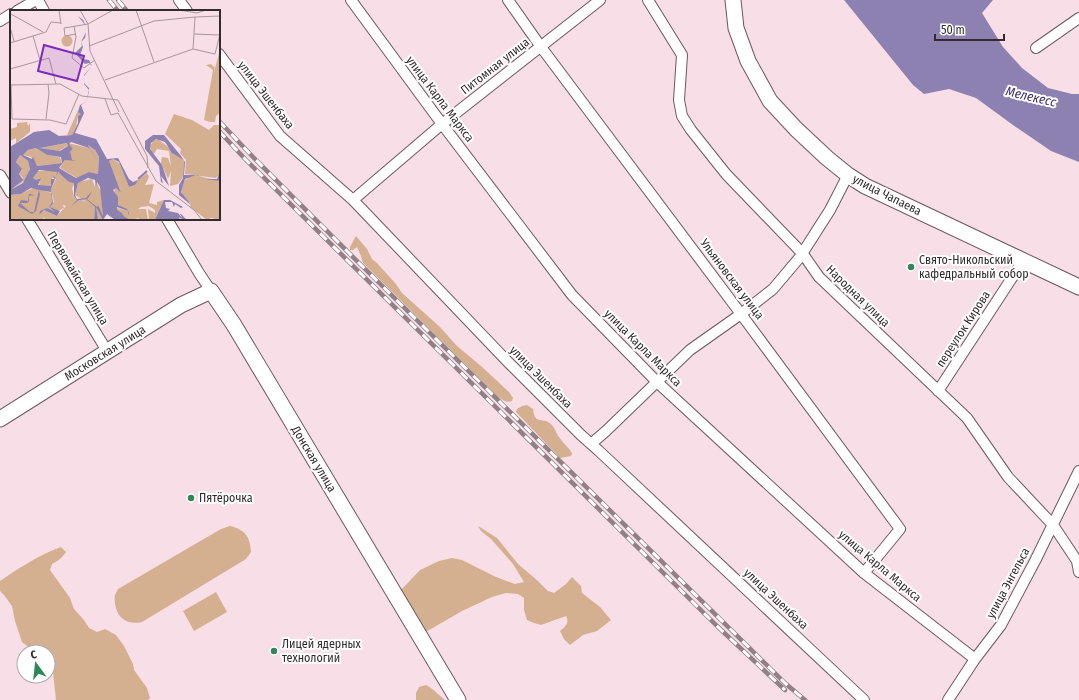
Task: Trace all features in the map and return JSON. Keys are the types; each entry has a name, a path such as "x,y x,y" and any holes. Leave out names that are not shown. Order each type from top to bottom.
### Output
{"street":[{"path":"19,10 37,0 43,10"},
{"path":"179,0 186,10"},
{"name":"улица Карла Маркса","path":"351,0 442,124 572,295 657,382 864,572 975,659"},
{"name":"Ульяновская улица","path":"508,0 541,47 742,314 900,529 864,572"},
{"name":"Питомная улица","path":"353,200 442,124 600,0"},
{"name":"Народная улица","path":"648,0 682,55 679,100 682,116 691,130 726,174 803,254 819,277 967,418 1008,478 1053,525 1078,561 1079,572"},
{"name":"улица Чапаева","path":"733,0 736,28 748,61 770,101 796,129 827,158 848,175 865,186 1079,287"},
{"path":"0,21 10,15"},
{"path":"1036,48 1079,18"},
{"name":"улица Эшенбаха","path":"220,55 280,136 353,200 508,362 581,435 864,700"},
{"path":"0,175 10,191"},
{"path":"591,444 690,350 742,314 773,289 803,254 830,210 848,175"},
{"name":"Первомайская улица","path":"28,220 107,351"},
{"name":"Донская улица","path":"168,220 199,273 238,332 458,700"},
{"name":"переулок Кирова","path":"938,391 1023,261"},
{"name":"Московская улица","path":"1,415 181,304 212,291"},
{"name":"улица Энгельса","path":"948,700 975,659 1001,625 1035,561 1079,471"}],"shaded area":[{"path":"356,236 367,249 372,259 396,284 402,293 440,327 457,346 509,392 513,398 512,401 506,401 498,397 363,263 357,247 350,250"},
{"path":"527,405 533,409 537,419 551,424 572,453 571,456 560,458 516,412 517,409"},
{"path":"230,526 243,532 250,542 251,552 246,559 142,622 129,622 120,616 117,612 115,600 115,595 118,589 221,529"},
{"path":"478,526 497,538 518,564 548,591 554,593 566,584 572,577 581,586 582,593 600,607 611,620 597,631 583,635 570,645 564,639 560,631 567,623 566,616 541,625 534,623 527,620 524,610 524,598 518,594 506,593 492,597 462,611 424,633 400,595 401,590 420,570 439,561 452,558 462,560 496,577 515,584 524,582 513,564"},
{"path":"61,547 66,552 60,559 52,564 50,570 70,598 74,609 89,628 97,632 105,629 116,635 124,646 133,664 134,670 147,688 150,698 148,700 56,700 54,684 56,684 56,644 25,644 22,642 12,606 0,591 0,581 53,550"},
{"path":"216,592 227,612 194,631 183,611"},
{"path":"426,685 445,700 416,700 416,693 419,687"}],"water":[{"name":"Мелекесс","path":"844,0 993,0 982,13 1003,47 1022,68 1048,88 1072,94 1079,94 1079,162 1051,151 976,98 949,89 924,94 913,85"}],"railway":[{"path":"109,0 117,10"},
{"path":"118,0 126,10"},
{"path":"220,122 357,261 786,684 805,700"},
{"path":"220,132 246,160 718,627 785,690"}],"place":[{"name":"Свято-Никольский кафедральный собор","path":"911,267"},
{"name":"Пятёрочка","path":"191,498"},
{"name":"Лицей ядерных технологий","path":"274,651"}]}
